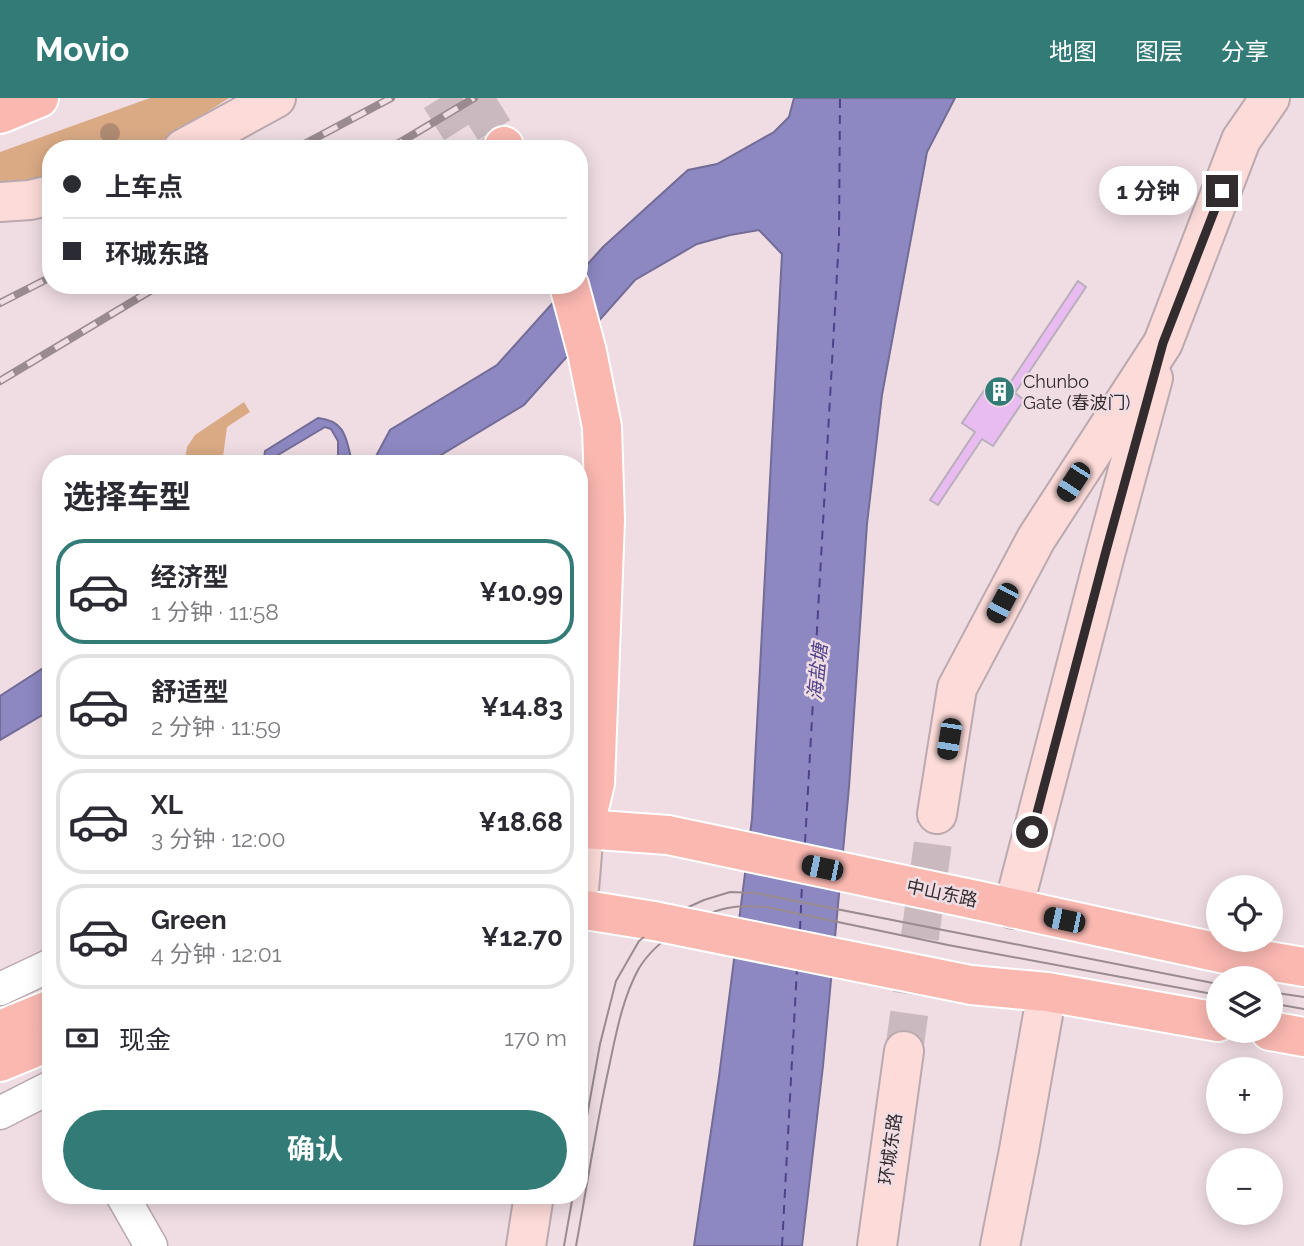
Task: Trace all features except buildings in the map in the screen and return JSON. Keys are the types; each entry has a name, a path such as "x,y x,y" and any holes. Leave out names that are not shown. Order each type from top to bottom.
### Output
{"main road":[{"path":"0,114 39,98"},
{"path":"548,294 573,379 582,455"},
{"path":"571,294 587,352 602,427 605,520 595,783 588,802"},
{"name":"中山东路","path":"588,824 668,835 1220,953 1304,967"},
{"path":"588,910 654,921 971,985 1046,992 1206,1020"},
{"path":"0,1030 42,1014"},
{"path":"1283,1033 1304,1037"},
{"path":"0,1062 42,1045"}],"street":[{"path":"199,140 276,98"},
{"path":"1013,909 1163,343 1241,140 1270,98"},
{"path":"0,202 42,197"},
{"path":"937,814 957,688 1036,538 1163,343"},
{"path":"1058,505 1102,541 1106,551"},
{"path":"0,989 42,969"},
{"path":"1000,1246 1046,992"},
{"name":"环城东路","path":"877,1246 904,1051"},
{"path":"0,1114 42,1092"},
{"path":"127,1204 151,1246"},
{"path":"526,1246 533,1204"}],"shaded area":[{"path":"150,98 229,98 164,140 42,140 42,182 0,193 0,152"},
{"path":"244,402 250,412 227,427 223,455 186,455 187,447 195,435"}],"water":[{"name":"海盐塘","path":"794,98 955,98 927,152 882,395 867,524 849,787 823,1066 802,1246 694,1246 752,819 782,254 759,230 697,244 635,280 524,405 441,455 377,455 390,430 497,365 561,294 588,294 588,264 688,170 717,164 774,132 789,117"},
{"path":"318,418 340,427 350,455 338,455 338,441 331,429 325,427 278,455 264,455 265,451"},
{"path":"42,669 42,715 0,740 0,696"}],"ferry route":[{"path":"805,843 839,238 840,98"},
{"path":"800,930 802,884"},
{"path":"782,1246 797,968"}],"tunnel":[{"path":"440,98 466,140"},
{"path":"474,98 500,140"},
{"path":"904,1051 937,814"}],"tram line":[{"path":"588,1110 600,1044 616,981 639,941 673,914 730,892 755,893 1206,982"},
{"path":"588,1179 617,1030 638,970 667,938 707,914 738,906 766,907 948,945 1206,993"},
{"path":"1283,994 1304,997"},
{"path":"1283,1005 1304,1009"},
{"path":"564,1246 571,1204"},
{"path":"576,1246 583,1204"}],"railway":[{"path":"312,140 391,98"},
{"path":"404,140 474,98"},
{"path":"0,303 42,282"},
{"path":"0,381 145,294"}],"place":[{"name":"Chunbo Gate (春波门)","path":"1000,391"}],"route":[{"path":"1032,832 1163,343 1222,191"}]}
